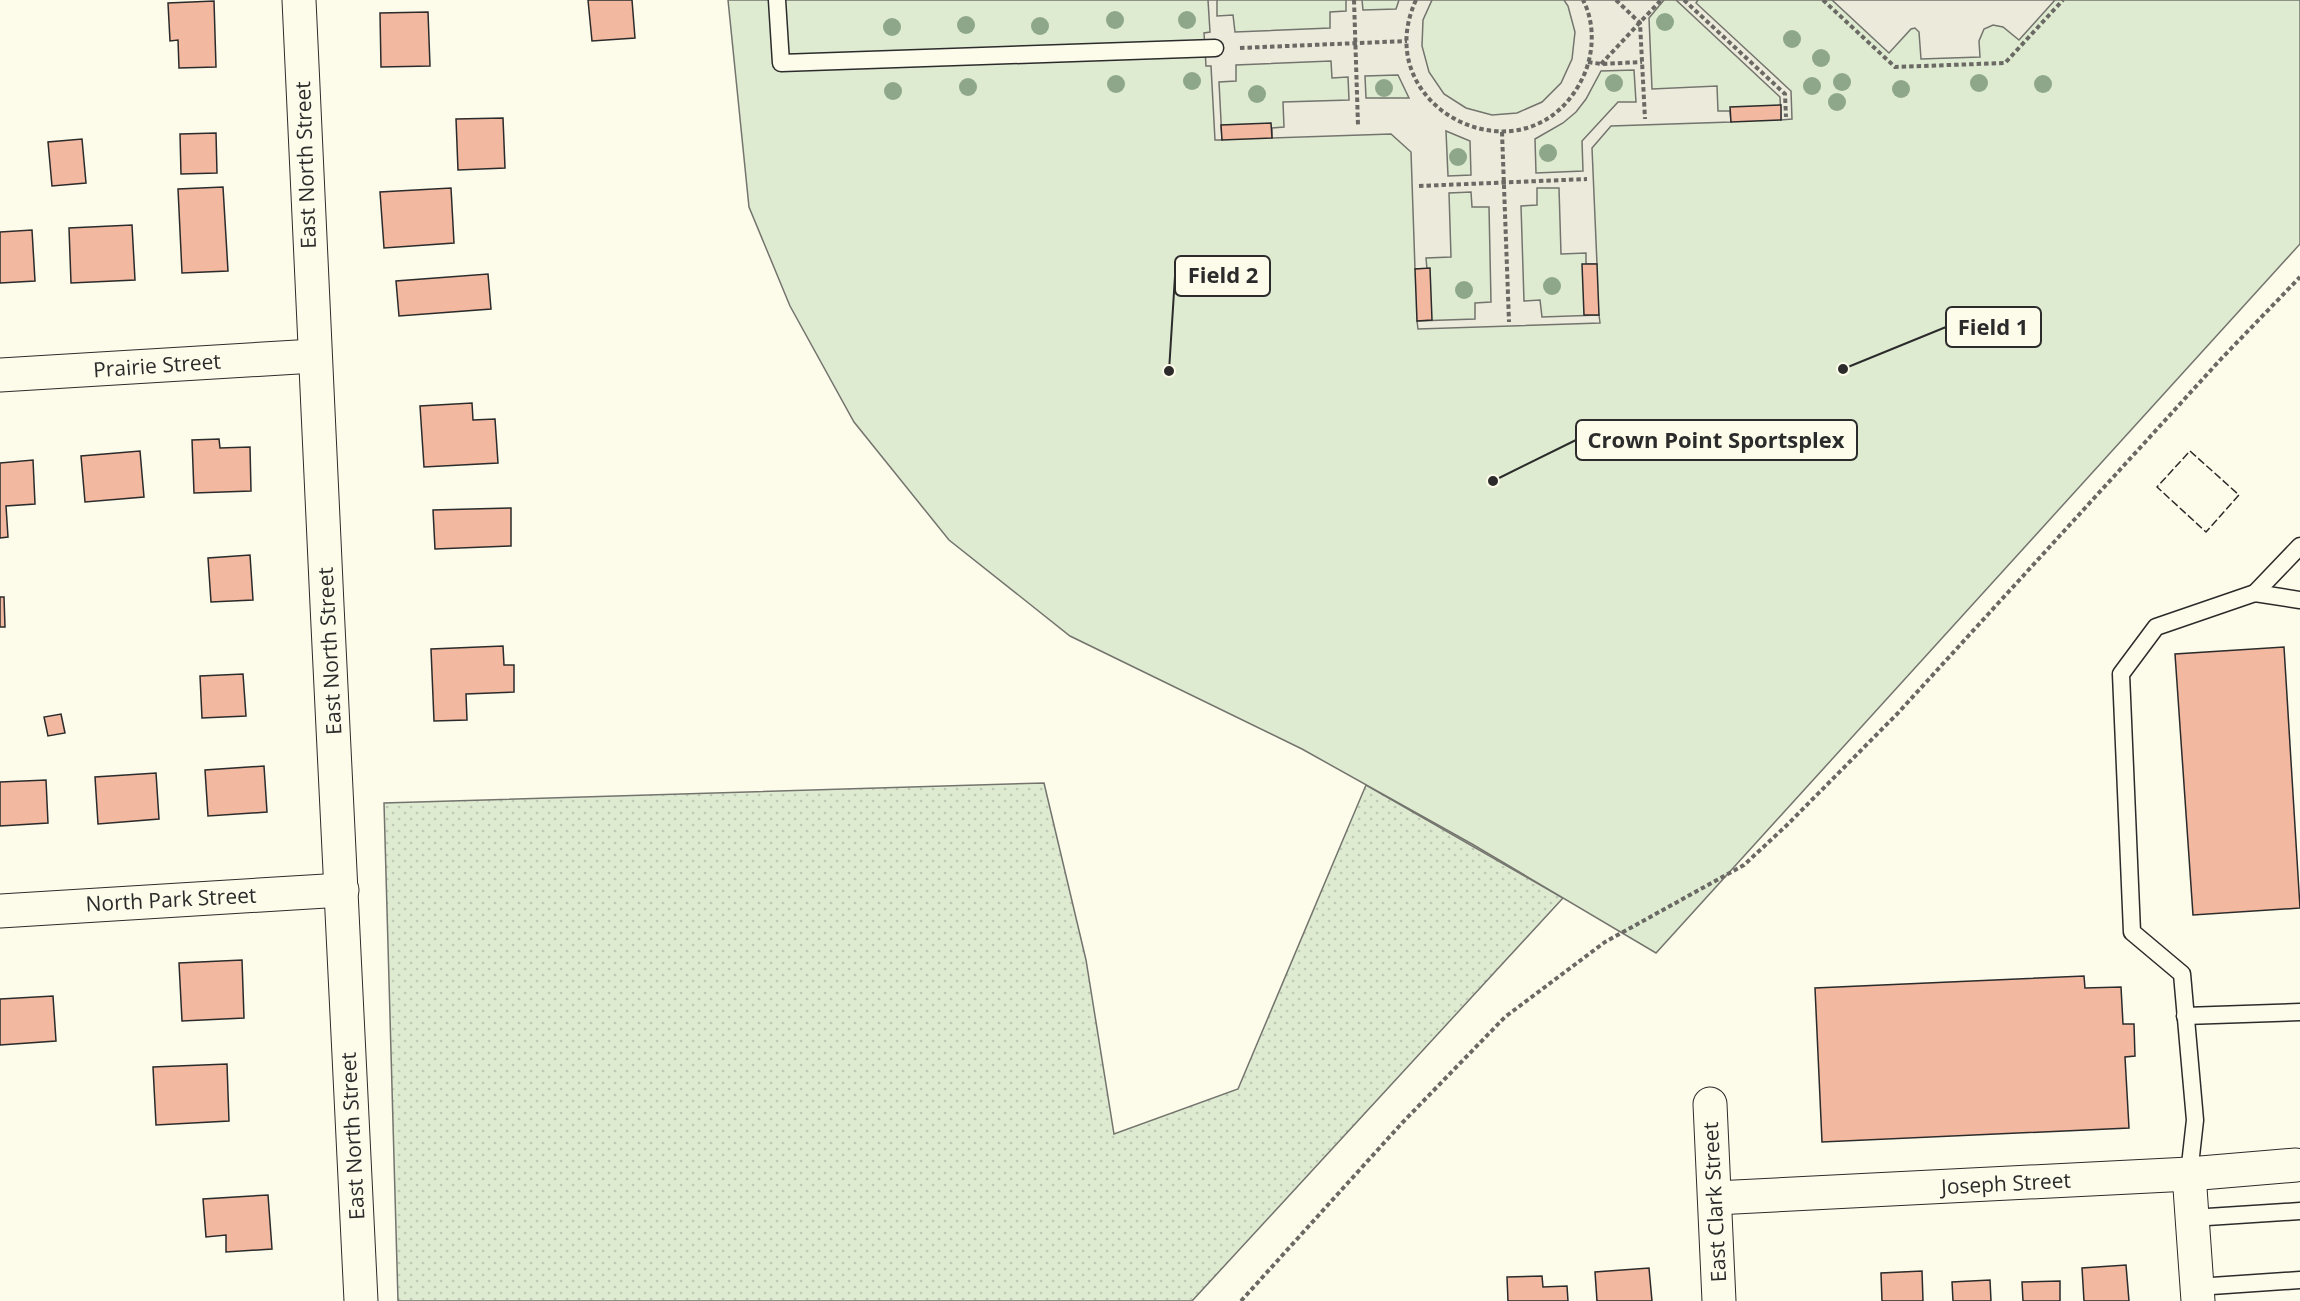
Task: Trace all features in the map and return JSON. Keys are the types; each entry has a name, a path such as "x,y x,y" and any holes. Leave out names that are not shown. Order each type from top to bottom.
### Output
{"street":[{"name":"East North Street","path":"299,0 314,356 361,1301"},
{"name":"Prairie Street","path":"0,375 314,356"},
{"name":"North Park Street","path":"0,910 342,890"},
{"name":"East Clark Street","path":"1710,1104 1719,1301"},
{"name":"Joseph Street","path":"1715,1198 2189,1174 2296,1165"},
{"path":"2189,1174 2197,1294"}],"lane":[{"path":"777,0 781,63 1215,48"},
{"path":"2189,1174 2194,1120 2182,974 2132,932 2121,674 2156,627 2255,593 2300,546"},
{"path":"2255,593 2300,600"},
{"path":"2186,1016 2300,1012"},
{"path":"2192,1218 2300,1211"},
{"path":"2197,1294 2300,1280"}],"path":[{"path":"1354,0 1358,125"},
{"path":"1416,0 1411,11 1407,41 1413,72 1423,91 1436,107 1453,120 1473,128 1502,132 1533,126 1552,115 1567,102 1579,86 1591,48 1591,26 1583,0"},
{"path":"1616,0 1640,23 1645,119"},
{"path":"1601,64 1661,0"},
{"path":"1823,0 1895,67 2005,63 2063,0"},
{"path":"1686,1 1785,94 1786,117"},
{"path":"1215,48 1407,41"},
{"path":"1588,62 1601,64 1642,62"},
{"path":"1502,132 1509,322"},
{"path":"1419,186 1587,179"},
{"path":"1242,1301 1402,1123 1505,1017 1605,942 1744,865 1787,825 1898,713 2221,359 2300,277"}],"green space":[{"path":"728,0 2300,0 2300,244 1656,953 1472,844 1302,749 1070,636 949,540 854,422 790,306 749,207"},
{"path":"1044,783 1086,960 1114,1134 1238,1089 1366,785 1563,898 1192,1301 398,1301 384,803"}],"shaded area":[{"path":"1208,0 1217,0 1217,16 1233,15 1235,32 1330,28 1330,12 1346,11 1346,0 1362,0 1363,10 1396,9 1399,0 1432,0 1423,20 1422,46 1429,72 1444,94 1466,108 1492,115 1517,113 1542,102 1561,83 1572,59 1575,32 1568,6 1564,0 1664,0 1649,18 1652,89 1717,86 1718,111 1730,111 1731,122 1611,126 1592,148 1597,264 1586,264 1586,253 1561,254 1559,188 1537,188 1537,205 1521,206 1524,301 1540,300 1542,317 1599,315 1600,323 1418,329 1417,321 1475,319 1475,303 1491,302 1489,207 1472,207 1471,192 1449,193 1451,257 1426,258 1427,269 1415,269 1411,152 1391,134 1272,138 1272,128 1284,127 1283,102 1349,100 1348,77 1332,78 1331,61 1236,65 1236,81 1219,82 1222,140 1215,140 1211,66 1206,66 1204,33 1210,32","holes":["1634,70 1636,102 1618,102 1582,141 1583,171 1536,173 1535,139 1563,123 1576,112 1601,71","1398,75 1409,98 1366,98 1365,76","1446,131 1470,141 1471,175 1448,176"]},
{"path":"1676,0 1698,0 1696,3 1791,91 1792,119 1781,120 1780,97"},
{"path":"1832,0 2055,0 2019,40 2003,27 1993,25 1984,29 1979,41 1980,57 1921,59 1919,32 1915,28 1911,29 1889,53"}],"building":[{"path":"588,0 632,0 635,38 592,41"},
{"path":"214,1 216,67 179,68 178,40 170,41 168,3"},
{"path":"428,12 430,66 381,67 380,13"},
{"path":"1781,105 1781,120 1731,122 1730,107"},
{"path":"503,118 505,168 458,170 456,119"},
{"path":"1271,123 1272,138 1222,140 1221,125"},
{"path":"216,133 217,173 181,174 180,134"},
{"path":"82,139 86,183 52,186 48,142"},
{"path":"223,187 228,271 182,273 178,189"},
{"path":"451,188 454,243 384,248 380,192"},
{"path":"132,225 135,280 71,283 69,228"},
{"path":"32,230 35,281 0,283 0,232"},
{"path":"1582,264 1597,264 1599,315 1584,315"},
{"path":"1430,268 1432,320 1417,321 1415,269"},
{"path":"488,274 491,309 399,316 396,281"},
{"path":"472,403 473,420 495,419 498,463 424,467 420,406"},
{"path":"219,439 220,448 250,447 251,491 194,493 192,440"},
{"path":"140,451 144,497 85,502 81,456"},
{"path":"33,460 35,504 6,506 8,537 0,538 0,463"},
{"path":"511,508 511,546 435,549 433,510"},
{"path":"250,555 253,600 211,602 208,558"},
{"path":"0,597 4,597 5,627 0,627"},
{"path":"503,646 504,665 514,665 514,692 466,694 467,720 434,721 431,649"},
{"path":"2284,647 2300,908 2193,915 2175,654"},
{"path":"243,674 246,716 202,718 200,676"},
{"path":"61,714 65,733 48,736 44,717"},
{"path":"264,766 267,812 208,816 205,770"},
{"path":"156,773 159,819 98,824 95,777"},
{"path":"46,780 48,823 0,826 0,782"},
{"path":"242,960 244,1018 182,1021 179,963"},
{"path":"2084,976 2085,988 2121,987 2123,1024 2134,1024 2135,1056 2125,1057 2129,1128 1822,1142 1815,988"},
{"path":"53,996 56,1041 0,1045 0,999"},
{"path":"227,1064 229,1121 156,1125 153,1067"},
{"path":"268,1195 272,1249 226,1252 226,1235 206,1237 203,1199"},
{"path":"2126,1265 2129,1301 2084,1301 2082,1268"},
{"path":"1649,1268 1652,1301 1597,1301 1595,1272"},
{"path":"1922,1271 1923,1301 1882,1301 1881,1273"},
{"path":"1542,1276 1543,1287 1567,1286 1568,1301 1508,1301 1507,1277"},
{"path":"1990,1280 1991,1301 1953,1301 1952,1282"},
{"path":"2060,1281 2060,1301 2023,1301 2022,1282"}],"fence":[{"path":"2190,451 2239,495 2206,532 2157,487 2190,451"}],"place":[{"name":"Field 1","path":"1843,369"},
{"name":"Field 2","path":"1169,371"},
{"name":"Crown Point Sportsplex","path":"1493,481"}]}
